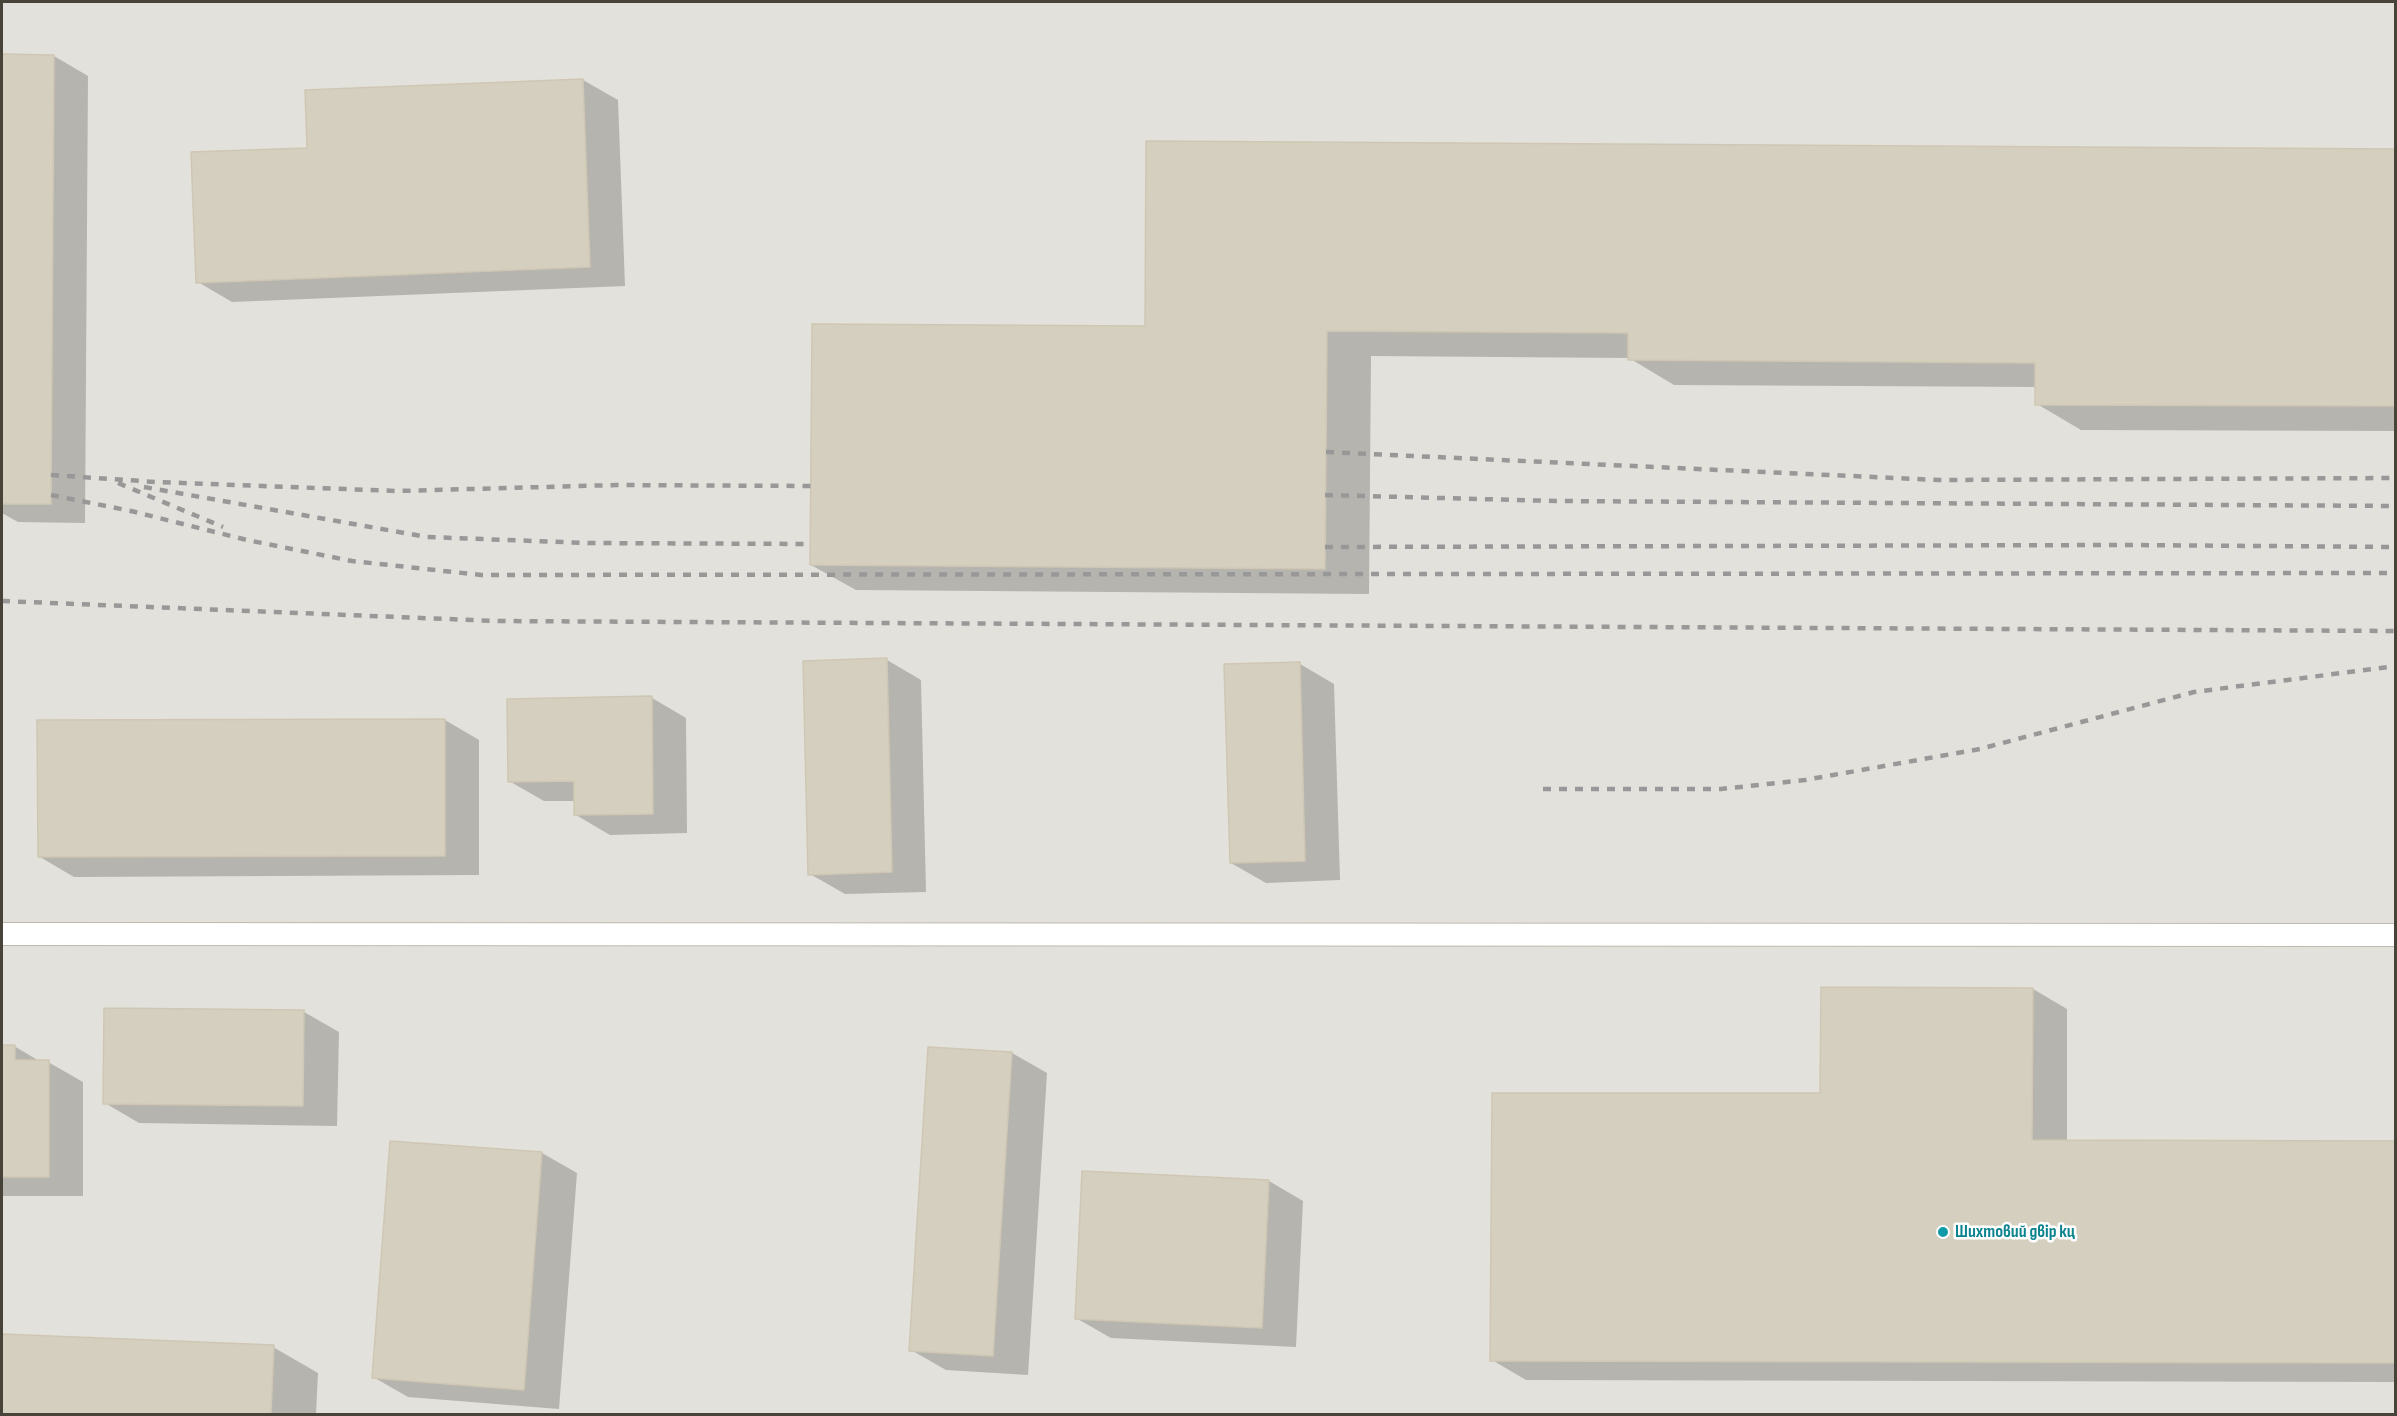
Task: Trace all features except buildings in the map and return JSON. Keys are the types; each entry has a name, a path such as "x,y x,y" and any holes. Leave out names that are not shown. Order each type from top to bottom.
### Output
{"lane":[{"path":"2,934 2396,935"}],"shaded area":[{"path":"2,2 2395,2 2395,1414 2,1414"}],"railway":[{"path":"1326,452 1939,480 2396,478"},
{"path":"51,475 156,482 397,491 617,485 811,486"},
{"path":"118,483 223,527"},
{"path":"144,487 427,537 588,543 810,544"},
{"path":"51,495 131,511 247,540 352,561 481,575 2396,573"},
{"path":"1325,495 1557,501 2396,506"},
{"path":"1325,547 2125,545 2396,547"},
{"path":"2,601 496,621 2396,631"},
{"path":"1543,789 1721,789 1805,780 1980,749 2194,692 2396,666"}],"place":[{"name":"Шихтовий двір кц","path":"1943,1232"}]}
